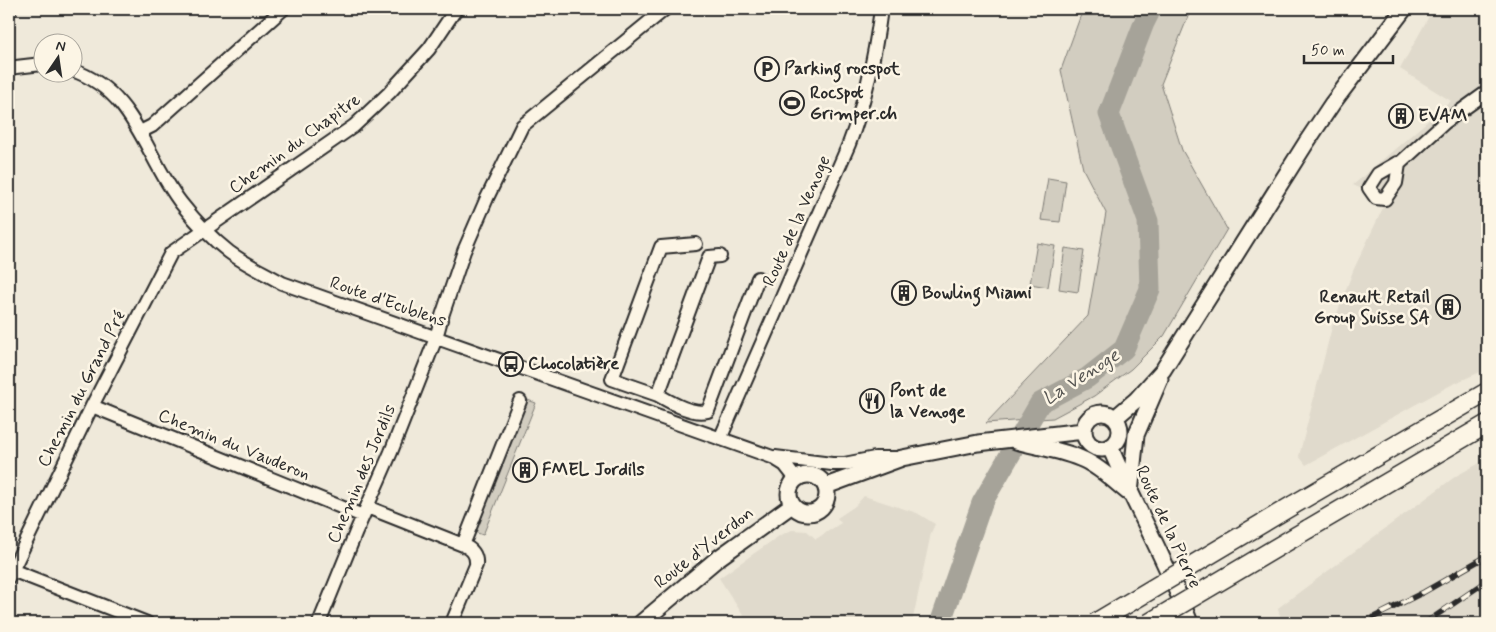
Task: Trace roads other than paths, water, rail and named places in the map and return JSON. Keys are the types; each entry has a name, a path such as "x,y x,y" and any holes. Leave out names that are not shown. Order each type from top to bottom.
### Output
{"highway":[{"path":"1094,623 1487,392"},
{"path":"1149,623 1487,424"}],"main road":[{"path":"1130,494 1136,434 1163,370 1312,135 1404,9"},
{"path":"1115,418 1136,400 1163,370"},
{"path":"1096,414 1108,414 1115,418 1120,432 1116,443 1101,449 1091,446 1087,442 1084,431 1087,420 1096,414"},
{"path":"826,486 902,458 1009,439 1044,441 1084,431"},
{"path":"1044,441 1061,452 1085,460 1098,468 1130,494"},
{"name":"Route de la Pierre","path":"1110,447 1130,494 1176,585 1190,623"},
{"path":"803,476 816,477 826,486 827,497 822,507 818,510 807,513 801,512 792,505 789,494 792,483 796,478 803,476"},
{"name":"Route d'Yverdon","path":"642,623 717,559 792,505"}],"street":[{"path":"140,132 152,126 283,9"},
{"name":"Chemin du Chapitre","path":"205,231 354,126 390,93 429,49 456,9"},
{"name":"Chemin des Jordils","path":"319,623 391,452 436,338 464,252 487,198 522,126 666,9"},
{"name":"Route de la Venoge","path":"720,439 852,138 875,53 882,9"},
{"path":"9,69 32,65"},
{"name":"Route d'Ecublens","path":"82,74 98,81 126,108 180,202 205,231 230,253 282,283 772,457 832,464 844,464 875,458 902,458"},
{"path":"1399,164 1444,123 1487,92"},
{"name":"Chemin du Grand Pré","path":"10,572 92,406 171,253 205,231"},
{"path":"696,244 661,246 612,379 658,395 675,404 700,412 708,411 758,278"},
{"path":"658,395 709,257 720,256"},
{"path":"452,623 476,565 476,556 463,545 520,401"},
{"name":"Chemin du Vauderon","path":"92,406 365,512 463,545"},
{"name":"Route d'Ecublens","path":"772,457 785,465 796,478"},
{"path":"10,572 147,623"}],"waterway":[{"name":"La Venoge","path":"942,623 942,618 982,503 1040,403 1087,378 1124,349 1150,289 1148,221 1109,114 1151,9"}],"railway":[{"path":"1362,623 1424,592 1487,556"},
{"path":"1425,623 1487,581"}],"place":[{"name":"Parking rocspot","path":"767,69"},
{"name":"Rocspot Grimper.ch","path":"792,103"},
{"name":"EVAM","path":"1401,116"},
{"name":"Bowling Miami","path":"904,293"},
{"name":"Renault Retail Group Suisse SA","path":"1448,307"},
{"name":"Chocolatière","path":"511,364"},
{"name":"Pont de la Venoge","path":"872,401"},
{"name":"FMEL Jordils","path":"525,470"}]}
